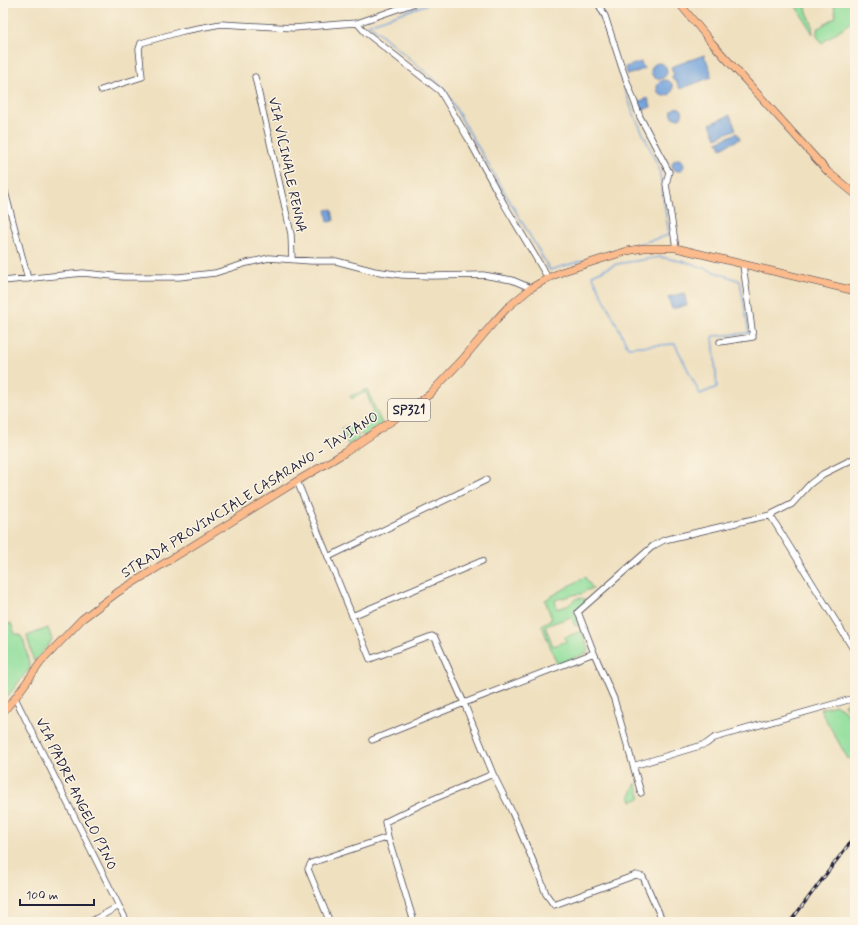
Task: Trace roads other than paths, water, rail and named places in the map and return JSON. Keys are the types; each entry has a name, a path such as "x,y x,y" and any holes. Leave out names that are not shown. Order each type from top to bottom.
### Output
{"main road":[{"path":"679,3 712,43 828,172 855,194"},
{"name":"STRADA PROVINCIALE CASARANO - TAVIANO","path":"3,712 41,662 82,619 118,592 346,452 430,394 462,360 503,312 531,288 548,278 627,250 644,248 676,248 855,291"}],"street":[{"path":"101,90 142,77 140,50 142,43 183,31 221,24 294,28 357,23 415,3"},
{"path":"598,3 605,16 640,116 669,172 666,184 676,248"},
{"path":"357,23 365,32 440,91 548,278"},
{"name":"VIA VICINALE RENNA","path":"255,77 286,209 291,234 292,260"},
{"path":"3,184 28,279"},
{"path":"3,281 83,273 123,277 179,277 215,273 269,258 336,261 374,271 402,275 483,275 512,280 531,288"},
{"path":"720,342 753,337 743,265"},
{"path":"641,793 614,699 578,612 653,546 664,540 770,514 792,504 810,484 823,474 855,458"},
{"path":"328,557 486,480"},
{"path":"297,481 370,659 432,636 435,638 493,774 512,812 546,894 554,904 636,875 643,877 663,922"},
{"path":"770,514 855,652"},
{"path":"352,616 482,561"},
{"path":"372,740 594,653"},
{"name":"VIA PADRE ANGELO PINO","path":"15,698 127,922"},
{"path":"633,766 706,744 714,738 855,698"},
{"path":"414,922 388,837 386,822 424,803 493,774"},
{"path":"328,921 308,869 311,863 388,837"},
{"path":"90,922 119,906"}],"water":[{"path":"704,55 712,77 680,89 676,81 672,78 674,75 671,67"},
{"path":"641,62 644,69 628,75 625,67"},
{"path":"656,63 662,63 667,68 665,77 662,79 656,79 651,74 651,68"},
{"path":"662,80 668,80 673,85 671,94 668,96 662,96 657,91 657,85"},
{"path":"648,98 651,107 641,110 638,102"},
{"path":"677,107 681,109 683,113 681,117 677,119 673,117 671,113 673,109"},
{"path":"730,115 736,129 716,138 710,124"},
{"path":"737,133 740,139 721,148 717,142"},
{"path":"676,159 680,159 684,165 680,171 676,171 672,167 672,163"},
{"path":"332,209 334,221 328,222 326,210"},
{"path":"684,293 687,305 672,309 668,297"}],"waterway":[{"path":"369,24 431,3"},
{"path":"592,3 602,21 632,110 659,168 669,235 625,248"},
{"path":"369,24 443,87 550,270 622,249"},
{"path":"660,257 690,263 740,281 749,333 713,336 717,387 700,394 675,344 628,347 592,275 617,264 660,257"}],"railway":[{"path":"790,922 855,836"}]}
